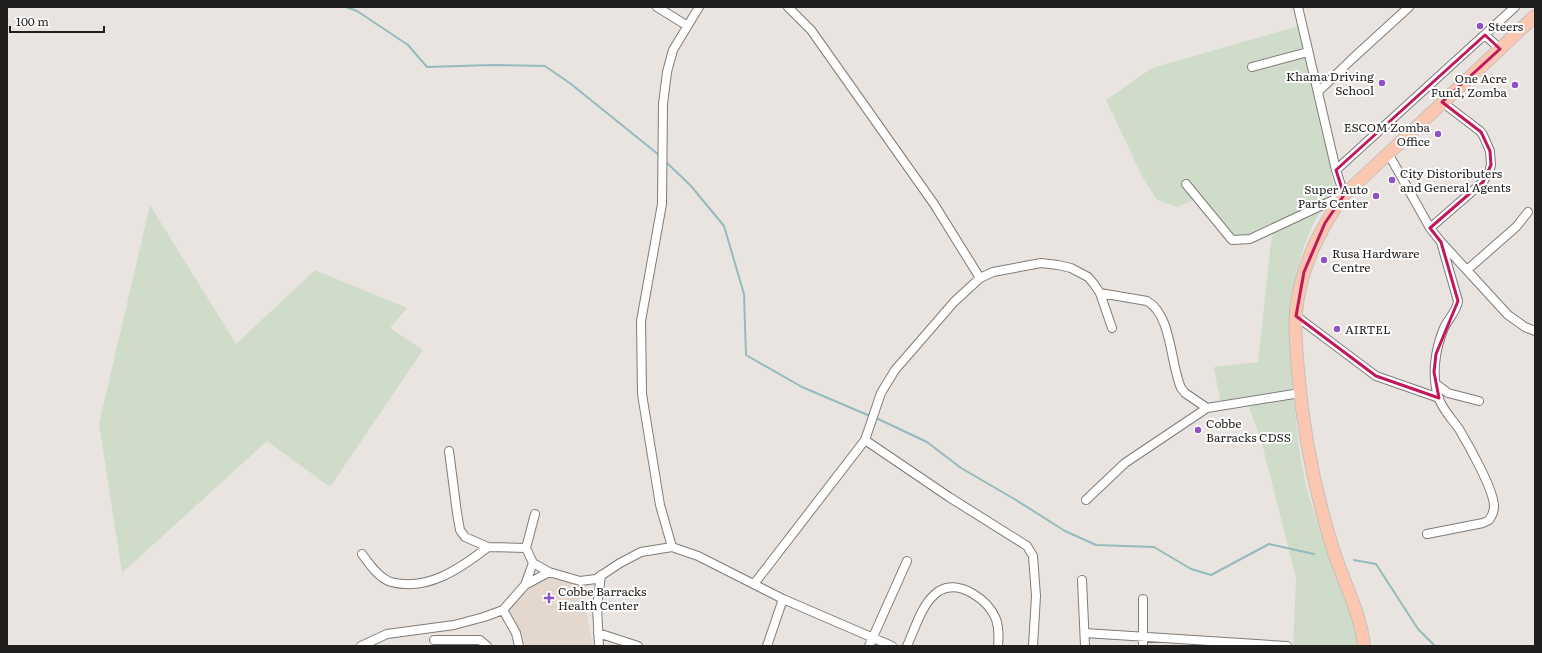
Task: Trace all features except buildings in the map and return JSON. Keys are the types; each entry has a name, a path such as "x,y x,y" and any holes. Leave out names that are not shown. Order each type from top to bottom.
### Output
{"highway":[{"path":"1364,646 1357,610 1338,564 1320,507 1307,450 1296,345 1296,316 1300,286 1313,247 1325,223 1344,195 1535,16"}],"street":[{"path":"657,7 686,25"},
{"path":"672,547 660,505 642,394 641,321 662,204 663,104 667,72 673,50 686,25 699,7"},
{"path":"788,7 811,30 934,204 980,278"},
{"path":"1186,184 1232,240 1250,239 1344,195 1336,170 1298,7"},
{"path":"1318,92 1410,7"},
{"path":"1336,170 1515,7"},
{"path":"1485,35 1500,49"},
{"path":"1252,67 1308,52"},
{"path":"1430,228 1483,182 1491,165 1490,151 1481,132 1442,102"},
{"path":"1388,153 1430,228 1441,242 1508,314 1525,327 1535,331"},
{"path":"1467,270 1516,227 1528,212"},
{"path":"1427,534 1483,523 1489,520 1494,507 1489,489 1471,451 1438,397 1434,372 1440,340 1458,301 1441,242"},
{"path":"754,584 865,440 881,393 895,370 954,302 980,278 993,272 1041,263 1071,268 1088,277 1100,293 1112,328"},
{"path":"1100,293 1147,301 1152,304 1163,320 1181,388 1185,393 1207,408"},
{"path":"1296,316 1376,376 1438,397"},
{"path":"1436,384 1446,392 1478,401"},
{"path":"1438,397 1446,392"},
{"path":"1086,500 1125,463 1207,408 1300,393"},
{"path":"865,440 949,497 1027,546 1034,556 1036,590 1034,646"},
{"path":"449,452 460,530 465,537 488,548 526,548"},
{"path":"535,514 526,548 533,563 549,572 580,581 596,579 641,552 672,547 698,556 783,598 892,646"},
{"path":"362,554 371,567 390,581 408,583 430,580 450,573 488,548"},
{"path":"868,646 874,638 907,561"},
{"path":"525,585 533,563"},
{"path":"361,646 388,634 434,629 484,618 502,610 525,585 549,572"},
{"path":"599,646 597,607 601,575"},
{"path":"1082,580 1085,646"},
{"path":"907,646 928,602 940,591 952,587 964,590 984,600 995,618 999,630 998,646"},
{"path":"767,646 783,598"},
{"path":"1143,599 1143,646"},
{"path":"502,610 516,633 519,646"},
{"path":"434,629 434,643 480,640 487,646"},
{"path":"598,633 638,646"},
{"path":"1085,633 1287,646"}],"highlighted area":[{"path":"1485,35 1500,49 1442,102 1481,132 1490,151 1491,165 1483,182 1430,228 1441,242 1458,301 1436,354 1434,372 1439,398 1376,376 1296,316 1304,272 1325,223 1344,195 1336,170"}],"shaded area":[{"name":"Cobbe Barracks Health Center","path":"549,572 580,581 593,646 519,646 503,610 525,585"}],"green space":[{"path":"1302,25 1318,92 1332,177 1335,189 1344,195 1331,200 1317,217 1308,236 1301,258 1295,279 1292,301 1290,345 1291,368 1303,473 1317,520 1347,599 1358,646 1293,646 1296,578 1261,440 1247,402 1221,406 1214,367 1258,362 1273,232 1232,240 1198,198 1177,207 1157,200 1142,176 1106,100 1152,68"},
{"path":"150,205 236,344 315,270 407,308 390,328 423,350 330,487 267,441 122,573 99,424"}],"waterway":[{"path":"346,7 357,11 408,45 427,67 492,65 545,66 571,84 659,155"},
{"path":"665,161 691,186 724,226 744,294 746,355 802,387 870,416"},
{"path":"874,417 927,442 961,468 1065,531 1096,545 1154,547 1191,569 1211,575 1269,544 1314,554"},
{"path":"1354,560 1376,564 1418,629 1435,646"}],"place":[{"name":"Steers","path":"1480,26"},
{"name":"Khama Driving School","path":"1382,83"},
{"name":"One Acre Fund, Zomba","path":"1515,85"},
{"name":"ESCOM Zomba Office","path":"1438,134"},
{"name":"City Distoributers and General Agents","path":"1392,180"},
{"name":"Super Auto Parts Center","path":"1376,196"},
{"name":"Rusa Hardware Centre","path":"1324,260"},
{"name":"AIRTEL","path":"1337,329"},
{"name":"Cobbe Barracks CDSS","path":"1198,430"},
{"name":"Cobbe Barracks Health Center","path":"549,598"}]}
